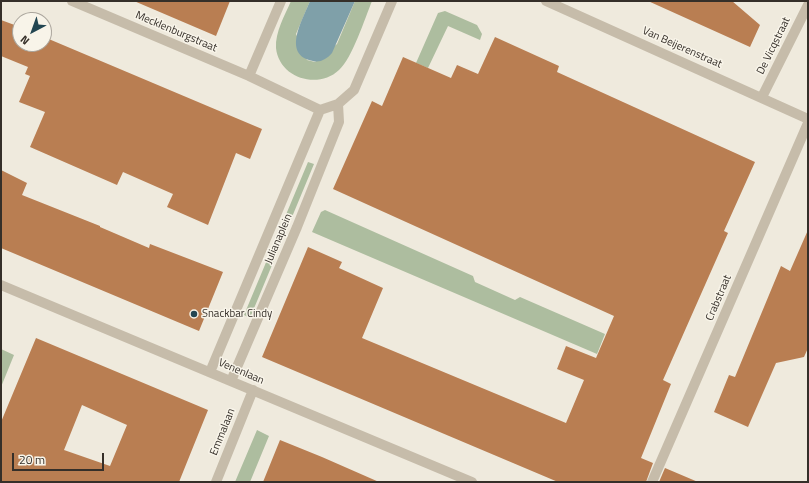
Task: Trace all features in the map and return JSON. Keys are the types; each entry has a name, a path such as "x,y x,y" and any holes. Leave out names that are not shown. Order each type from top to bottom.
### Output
{"street":[{"name":"Mecklenburgstraat","path":"72,1 250,76"},
{"path":"281,1 250,76 320,110 338,104 354,90 392,1"},
{"name":"Van Beijerenstraat","path":"546,1 808,119"},
{"name":"De Vicqstraat","path":"762,97 808,5"},
{"name":"Julianaplein","path":"231,381 297,227 339,122 338,104"},
{"name":"Julianaplein","path":"210,372 320,110"},
{"name":"Crabstraat","path":"652,482 808,123"},
{"name":"Venenlaan","path":"1,285 472,482"},
{"name":"Emmalaan","path":"216,482 253,390"}],"green space":[{"path":"291,1 310,1 296,34 307,60 315,62 337,44 355,1 372,1 349,57 339,70 330,76 311,80 301,78 284,67 279,58 276,48 277,36"},
{"path":"445,11 477,25 482,34 480,40 448,26 428,68 416,63 438,13"},
{"path":"308,162 314,164 250,318 244,315"},
{"path":"325,210 473,276 475,282 515,300 520,297 605,334 597,354 312,232 321,212"},
{"path":"1,349 14,355 1,387"},
{"path":"257,430 269,436 250,482 235,482"}],"water":[{"path":"310,1 355,1 332,53 326,59 321,61 313,61 303,57 298,52 296,44 299,26"}],"building":[{"path":"134,1 230,1 216,36"},
{"path":"648,1 732,1 760,25 750,47"},
{"path":"1,20 12,24 12,52 52,52 52,40 262,129 250,159 236,153 208,225 167,207 173,194 123,172 117,185 30,147 45,112 19,102 30,76 25,74 28,67 1,56"},
{"path":"495,37 559,66 557,72 755,162 724,231 728,233 663,380 671,384 641,458 653,463 646,482 558,482 262,357 308,247 342,262 339,268 383,288 362,338 566,423 584,380 557,369 566,346 596,358 614,316 333,189 372,101 382,106 403,57 451,78 457,65 478,74"},
{"path":"1,170 27,183 22,195 100,226 149,248 150,244 223,272 199,331 1,248"},
{"path":"808,230 808,348 804,357 776,363 748,427 714,412 729,375 735,377 781,266 790,271"},
{"path":"36,338 208,410 179,482 1,482 1,422","holes":["82,405 127,425 110,466 64,450"]},
{"path":"280,440 322,457 379,482 263,482"},
{"path":"665,468 698,482 659,482"}],"place":[{"name":"Snackbar Cindy","path":"194,314"}]}
